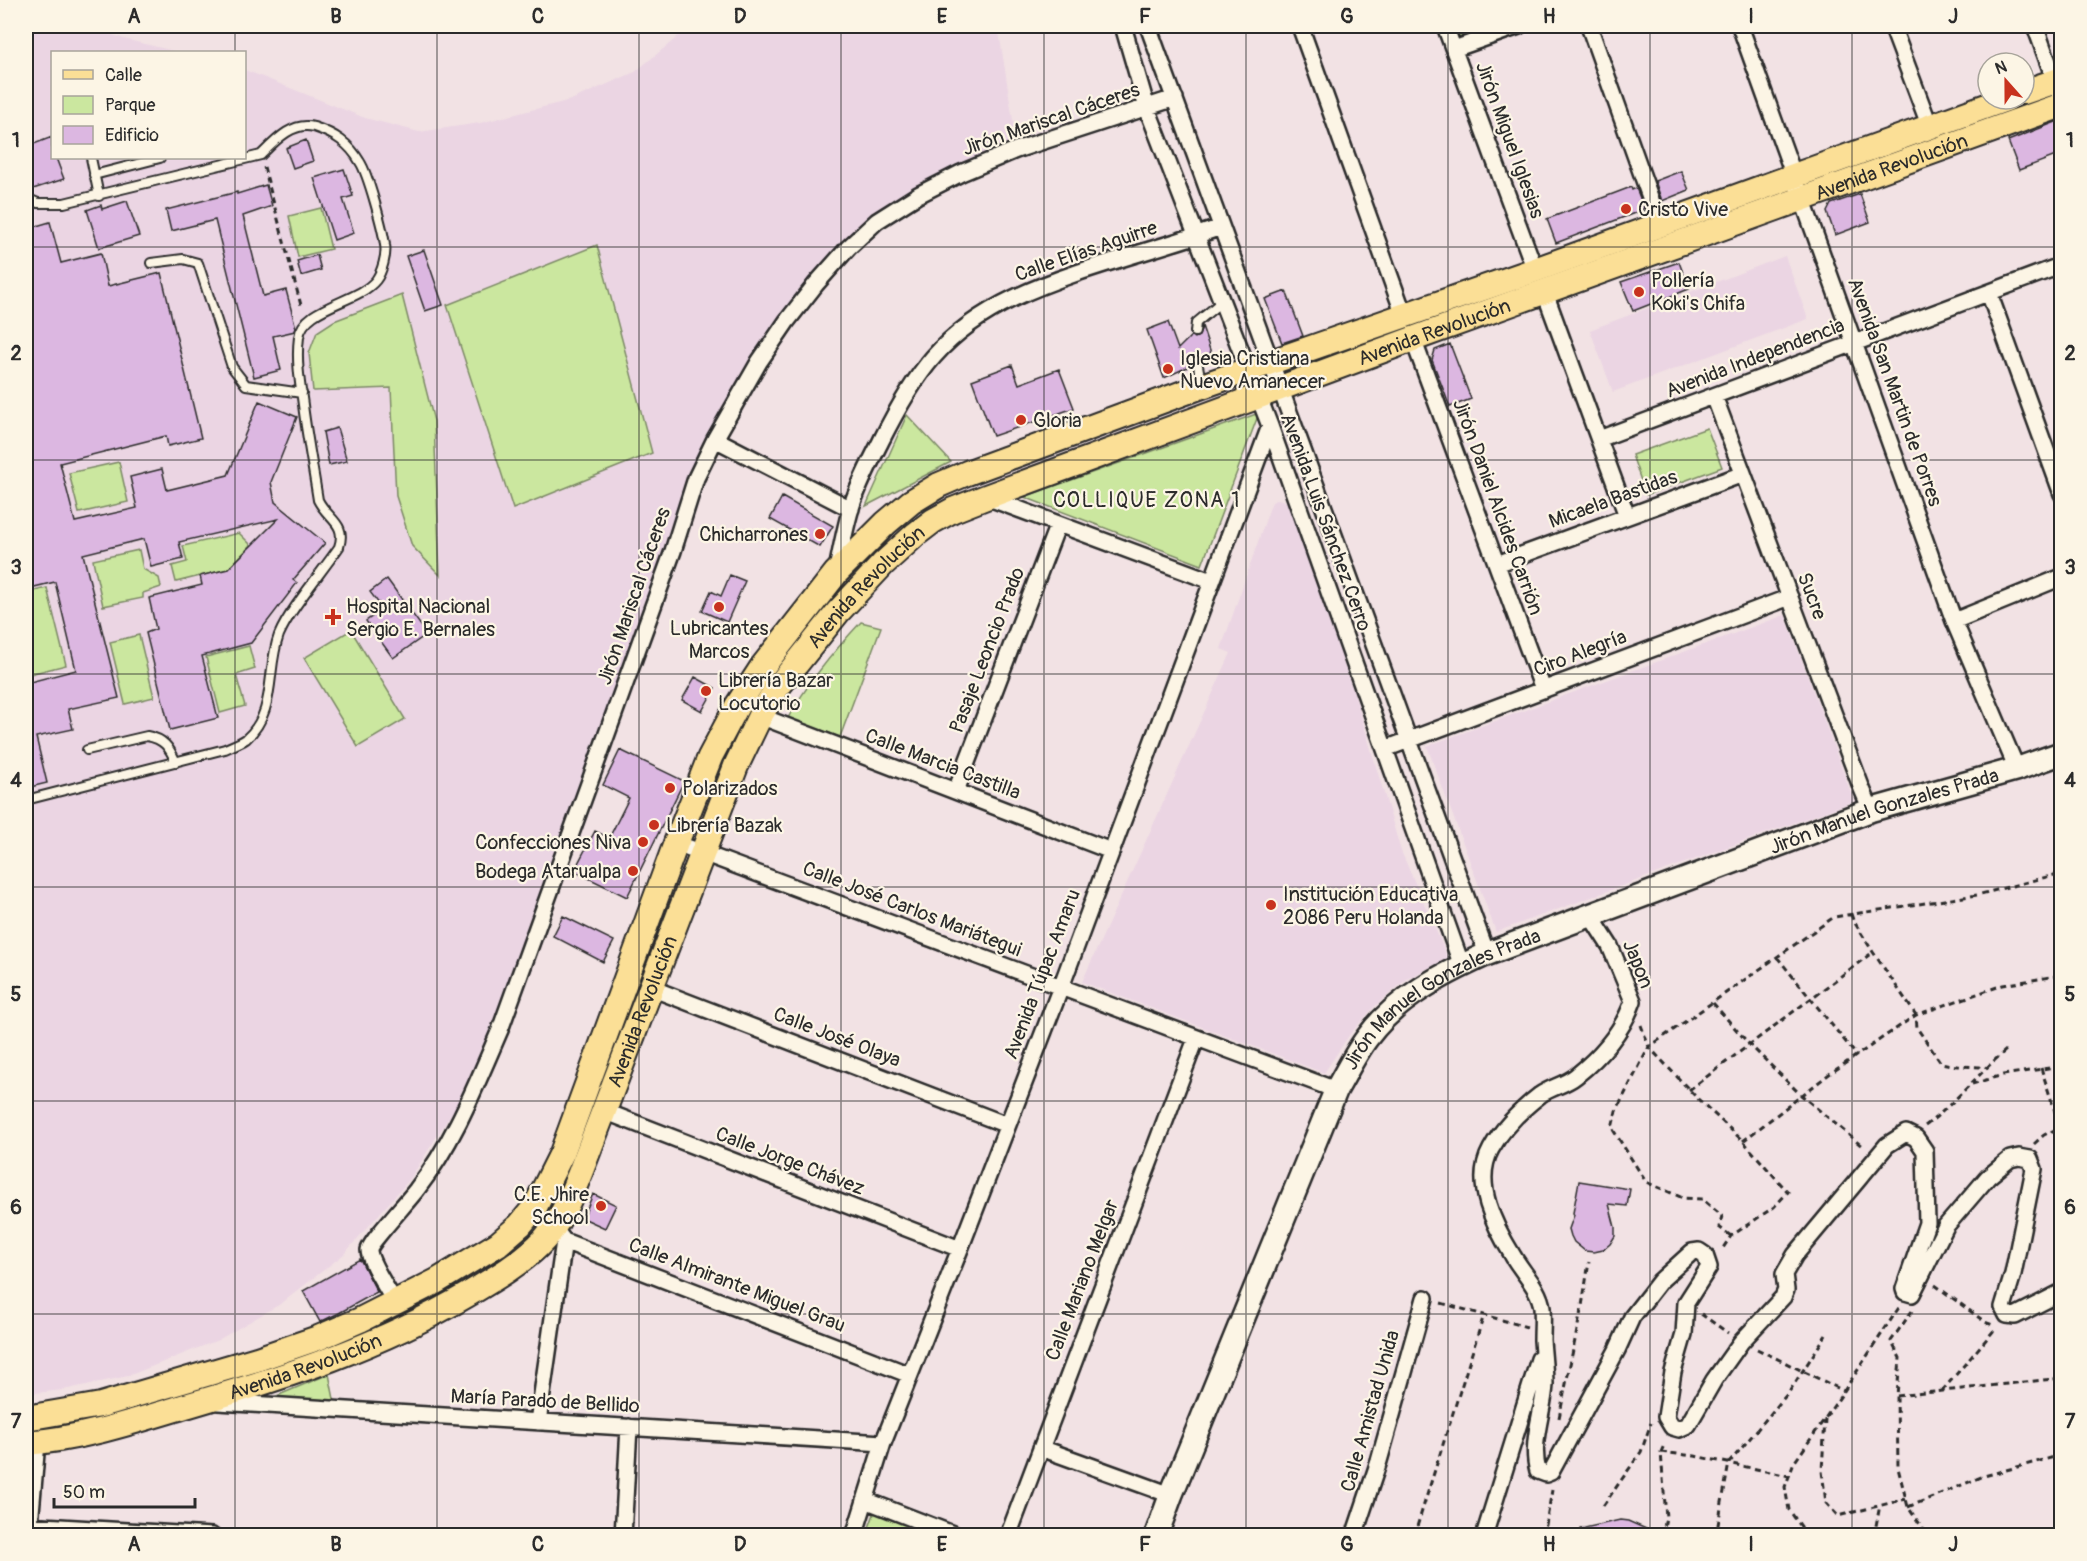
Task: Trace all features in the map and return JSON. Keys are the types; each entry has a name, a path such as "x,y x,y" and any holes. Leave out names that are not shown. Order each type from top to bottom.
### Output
{"main road":[{"path":"2036,90 2059,87"},
{"name":"Avenida Revolución","path":"26,1418 101,1405 257,1359 318,1338 437,1281 498,1244 520,1225 535,1207 566,1143 676,843 710,757 736,706 784,637 836,573 886,523 911,502 939,485 968,473 1202,386 1659,225 1800,186 2061,105"},
{"name":"Avenida Revolución","path":"31,1442 78,1435 119,1425 275,1380 336,1358 413,1324 455,1302 516,1265 538,1245 559,1234 567,1203 736,766 760,716 777,688 813,642 883,564 933,521 986,497 1413,339 1545,293 1800,186 1930,127 1976,110"}],"street":[{"name":"Avenida Luis Sánchez Cerro","path":"1123,26 1147,108 1270,426 1462,966"},
{"name":"Avenida Luis Sánchez Cerro","path":"1148,26 1487,954"},
{"path":"1300,26 1404,315"},
{"name":"Jirón Miguel Iglesias","path":"1445,26 1535,270"},
{"path":"1454,49 1519,26"},
{"path":"1589,26 1659,225"},
{"name":"Avenida San Martin de Porres","path":"1740,26 1800,186 1954,621 2017,769"},
{"path":"1892,26 1930,127"},
{"path":"2035,26 2059,87"},
{"name":"Jirón Mariscal Cáceres","path":"395,1303 370,1257 369,1248 420,1185 441,1153 461,1118 500,1030 674,551 696,478 715,439 759,362 816,284 848,248 877,221 918,195 961,173 1026,146 1175,98"},
{"name":"Calle Elías Aguirre","path":"836,573 851,509 873,457 909,389 928,362 949,340 983,315 1052,282 1221,227"},
{"name":"Avenida Independencia","path":"1599,440 2061,265"},
{"path":"1989,292 2061,494"},
{"path":"1545,293 1628,516"},
{"name":"Jirón Daniel Alcides Carrión","path":"1413,339 1543,689"},
{"name":"Sucre","path":"1714,396 1862,789 1872,810"},
{"name":"Avenida Túpac Amaru","path":"854,1536 883,1443 1060,987 1270,426"},
{"path":"715,439 851,509"},
{"name":"Micaela Bastidas","path":"1497,564 1743,474"},
{"path":"986,497 1211,581"},
{"name":"Pasaje Leoncio Prado","path":"956,791 1058,524"},
{"path":"1954,621 2061,577"},
{"name":"Ciro Alegría","path":"1385,749 1790,597"},
{"name":"Calle Marcia Castilla","path":"760,716 1111,851"},
{"path":"2017,769 2061,753"},
{"path":"2017,769 2061,769"},
{"name":"Jirón Manuel Gonzales Prada","path":"1156,1536 1336,1090 1366,1039 1382,1019 1410,997 1487,954 1872,810 2017,769"},
{"name":"Calle José Carlos Mariátegui","path":"676,843 1336,1090"},
{"name":"Japon","path":"1551,1472 1538,1471 1536,1462 1545,1385 1542,1305 1535,1290 1512,1256 1490,1209 1485,1186 1485,1168 1490,1150 1510,1123 1541,1094 1564,1085 1577,1076 1620,1031 1627,1020 1633,1001 1610,946 1590,915"},
{"name":"Calle José Olaya","path":"651,988 1007,1125"},
{"name":"Calle Mariano Melgar","path":"1008,1536 1196,1039"},
{"name":"Calle Jorge Chávez","path":"604,1111 960,1249"},
{"path":"1551,1472 1617,1350 1632,1317 1660,1281 1692,1252 1699,1251 1705,1255 1709,1267 1686,1303 1684,1334 1673,1372 1666,1417 1672,1427 1679,1429 1688,1425 1714,1380 1741,1342 1783,1297 1786,1290 1784,1274 1795,1255 1876,1157 1887,1145 1906,1133 1916,1138 1925,1151 1928,1222 1904,1289 1913,1298"},
{"path":"1913,1298 1912,1294 1947,1226 1988,1177 2010,1159 2019,1157 2030,1160 2034,1169 2013,1274 2003,1307 2004,1312 2007,1316 2015,1316 2061,1292"},
{"path":"538,1422 559,1234"},
{"name":"Calle Almirante Miguel Grau","path":"559,1234 910,1375"},
{"name":"Calle Amistad Unida","path":"1354,1536 1379,1461 1425,1298"},
{"path":"1484,1536 1543,1348"},
{"name":"María Parado de Bellido","path":"205,1401 883,1443"},
{"path":"623,1536 628,1427"},
{"path":"31,1442 28,1529 212,1536"},
{"path":"1041,1448 1171,1495"},
{"path":"865,1500 958,1536"}],"lane":[{"path":"26,800 225,749 245,740 261,721 268,700 280,634 287,620 339,547 343,536 338,524 324,511 318,500 298,365 299,334 305,322 316,314 354,296 376,280 386,247 361,163 332,133 308,125 285,132 261,154 246,158"},
{"path":"91,159 99,196"},
{"path":"94,175 156,159"},
{"path":"26,198 38,203 64,204 242,159"},
{"path":"151,263 183,259 198,263 232,367 239,378 246,385 302,393"},
{"path":"1196,332 1196,323 1221,302"},
{"path":"1197,360 1202,386"},
{"path":"87,750 147,735 168,745 176,762"}],"path":[{"path":"261,154 305,322"},
{"path":"1731,1236 1719,1227 1722,1216 1702,1199 1683,1198 1646,1182 1612,1128 1616,1111 1649,1047 1834,917 1977,895 2060,873 2061,880"},
{"path":"1851,914 1916,1015 1917,1028 1941,1063 1980,1067 1982,1071"},
{"path":"1689,1090 1873,951"},
{"path":"1777,957 1857,1056"},
{"path":"1743,1141 1801,1095 1916,1015 2003,985 2061,975"},
{"path":"1633,1001 1649,1047 1689,1090 1743,1141 1788,1192 1774,1207 1731,1236 1709,1267"},
{"path":"1713,1003 1749,1044 1801,1095 1876,1157"},
{"path":"1912,1136 1947,1109 1982,1071 2006,1050"},
{"path":"1970,1084 2003,1075 2061,1066"},
{"path":"2019,1157 2044,1135 2061,1127 2041,1068"},
{"path":"1557,1429 1589,1262"},
{"path":"1922,1274 1985,1322 1997,1327 1942,1391"},
{"path":"1425,1298 1542,1332"},
{"path":"1808,1536 1790,1510 1785,1487 1794,1463 1913,1298"},
{"path":"1913,1298 1891,1341 1900,1358 1898,1468 1908,1507 1929,1536"},
{"path":"1686,1303 1741,1342 1844,1391"},
{"path":"1414,1536 1484,1315"},
{"path":"1716,1536 1729,1463 1789,1392 1826,1335"},
{"path":"1898,1396 2061,1378"},
{"path":"1826,1418 1822,1471 1826,1503 1838,1516 1906,1499"},
{"path":"1662,1536 1666,1518 1661,1452 1672,1427"},
{"path":"1661,1452 1695,1456 1789,1476"},
{"path":"1908,1507 1984,1476 2061,1455"},
{"path":"1544,1536 1552,1497 1551,1472"},
{"path":"1874,1536 1880,1505"}],"shaded area":[{"name":"Hospital Nacional Sergio E. Bernales","path":"26,26 89,26 124,39 174,51 51,51 51,159 246,159 246,70 365,118 419,132 480,123 571,100 635,72 688,26 998,26 1016,139 968,159 924,182 872,215 836,246 794,299 752,360 692,476 495,1020 458,1103 410,1179 344,1254 282,1303 218,1340 128,1376 63,1390 26,1394"},
{"path":"1785,256 1808,319 1613,392 1590,330"},
{"name":"Institución Educativa 2086 Peru Holanda","path":"1278,499 1289,503 1357,702 1401,851 1448,958 1407,979 1375,1006 1350,1034 1324,1073 1082,982 1231,653 1221,649 1270,507 1272,502"},
{"path":"1785,615 1854,801 1496,932 1427,746"}],"green space":[{"path":"1455,26 1489,26 1459,36"},
{"path":"321,208 331,249 298,257 289,216"},
{"path":"597,245 652,453 513,509 447,305"},
{"path":"402,295 434,421 440,575 412,546 396,496 391,388 313,391 309,353 317,332 334,321"},
{"path":"1259,413 1202,565 1024,497"},
{"path":"907,415 951,462 866,506"},
{"path":"1707,428 1722,467 1646,495 1632,455"},
{"path":"119,462 128,502 79,513 69,473"},
{"path":"239,533 251,545 228,569 176,582 172,566 187,562 183,546"},
{"path":"139,550 143,569 159,578 161,587 143,593 143,598 103,606 93,560"},
{"path":"47,588 66,665 26,675 26,593"},
{"path":"861,622 881,627 840,737 788,718 822,668"},
{"path":"351,630 405,719 358,747 304,658"},
{"path":"139,635 154,697 125,704 110,642"},
{"path":"249,646 255,669 236,675 245,706 220,713 206,657"},
{"path":"329,1374 335,1404 267,1400"},
{"path":"875,1511 942,1536 866,1536"}],"building":[{"path":"2061,120 2061,154 2019,170 2008,141"},
{"path":"51,137 51,159 56,159 64,179 33,189 26,168 26,147"},
{"path":"306,140 313,161 293,168 286,148"},
{"path":"344,169 353,196 343,199 354,233 334,240 314,178"},
{"path":"1681,171 1689,190 1662,201 1655,181"},
{"path":"266,185 272,206 243,216 263,296 286,290 296,328 295,331 273,336 281,370 254,377 215,220 171,231 166,210"},
{"path":"1631,187 1632,190 1636,188 1644,208 1640,211 1556,243 1547,219"},
{"path":"1860,194 1870,222 1835,235 1827,212 1831,204"},
{"path":"127,201 139,236 99,248 87,210 101,205 102,209"},
{"path":"50,222 61,263 101,253 108,286 161,273 201,438 168,446 166,436 60,463 75,522 137,508 130,477 162,469 167,490 228,475 259,401 297,417 271,482 275,502 325,543 293,580 297,583 251,643 202,656 218,718 170,730 146,633 156,629 149,598 202,585 200,576 228,569 278,519 179,542 183,559 151,567 144,539 83,554 119,698 68,709 73,729 36,737 47,783 26,788 26,683 76,670 55,582 26,589 26,229"},
{"path":"424,250 443,305 425,311 406,256"},
{"path":"317,255 321,270 301,276 297,261"},
{"path":"1679,262 1689,289 1633,311 1621,282"},
{"path":"1286,291 1303,336 1282,343 1265,299"},
{"path":"1168,322 1178,349 1191,336 1195,338 1199,336 1202,326 1211,353 1203,358 1198,354 1194,355 1191,359 1192,365 1164,378 1147,330"},
{"path":"1450,344 1471,399 1450,407 1432,360 1435,350"},
{"path":"1012,365 1019,384 1059,369 1074,408 993,436 972,380"},
{"path":"337,428 347,461 329,465 323,432"},
{"path":"782,497 833,526 820,547 770,519"},
{"name":"Lubricantes Marcos","path":"730,575 745,581 727,622 702,611 711,591 721,596"},
{"path":"387,579 427,634 393,658 366,621 383,609 370,592"},
{"path":"695,677 715,688 702,711 682,700"},
{"path":"620,750 684,781 627,897 574,871 595,831 609,838 629,798 603,785"},
{"path":"563,916 614,941 603,962 553,936"},
{"path":"1579,1181 1630,1189 1627,1206 1609,1204 1615,1236 1603,1250 1585,1251 1574,1242 1571,1236 1569,1229 1574,1215"},
{"path":"593,1194 616,1205 605,1228 583,1218"},
{"path":"360,1259 377,1292 320,1322 303,1291"},
{"path":"1620,1520 1628,1521 1662,1536 1581,1536 1580,1529"}],"place":[{"name":"Cristo Vive","path":"1626,209"},
{"name":"Pollería Koki's Chifa","path":"1639,292"},
{"name":"Iglesia Cristiana Nuevo Amanecer","path":"1168,369"},
{"name":"Gloria","path":"1021,420"},
{"name":"Chicharrones","path":"820,534"},
{"name":"Lubricantes Marcos","path":"719,607"},
{"name":"Hospital Nacional Sergio E. Bernales","path":"333,617"},
{"name":"Librería Bazar Locutorio","path":"706,691"},
{"name":"Polarizados","path":"670,788"},
{"name":"Librería Bazak","path":"654,825"},
{"name":"Confecciones Niva","path":"643,842"},
{"name":"Bodega Atarualpa","path":"633,871"},
{"name":"Institución Educativa 2086 Peru Holanda","path":"1271,905"},
{"name":"C.E. Jhire School","path":"601,1206"}],"district":[{"name":"COLLIQUE ZONA 1","path":"1147,500"}]}
